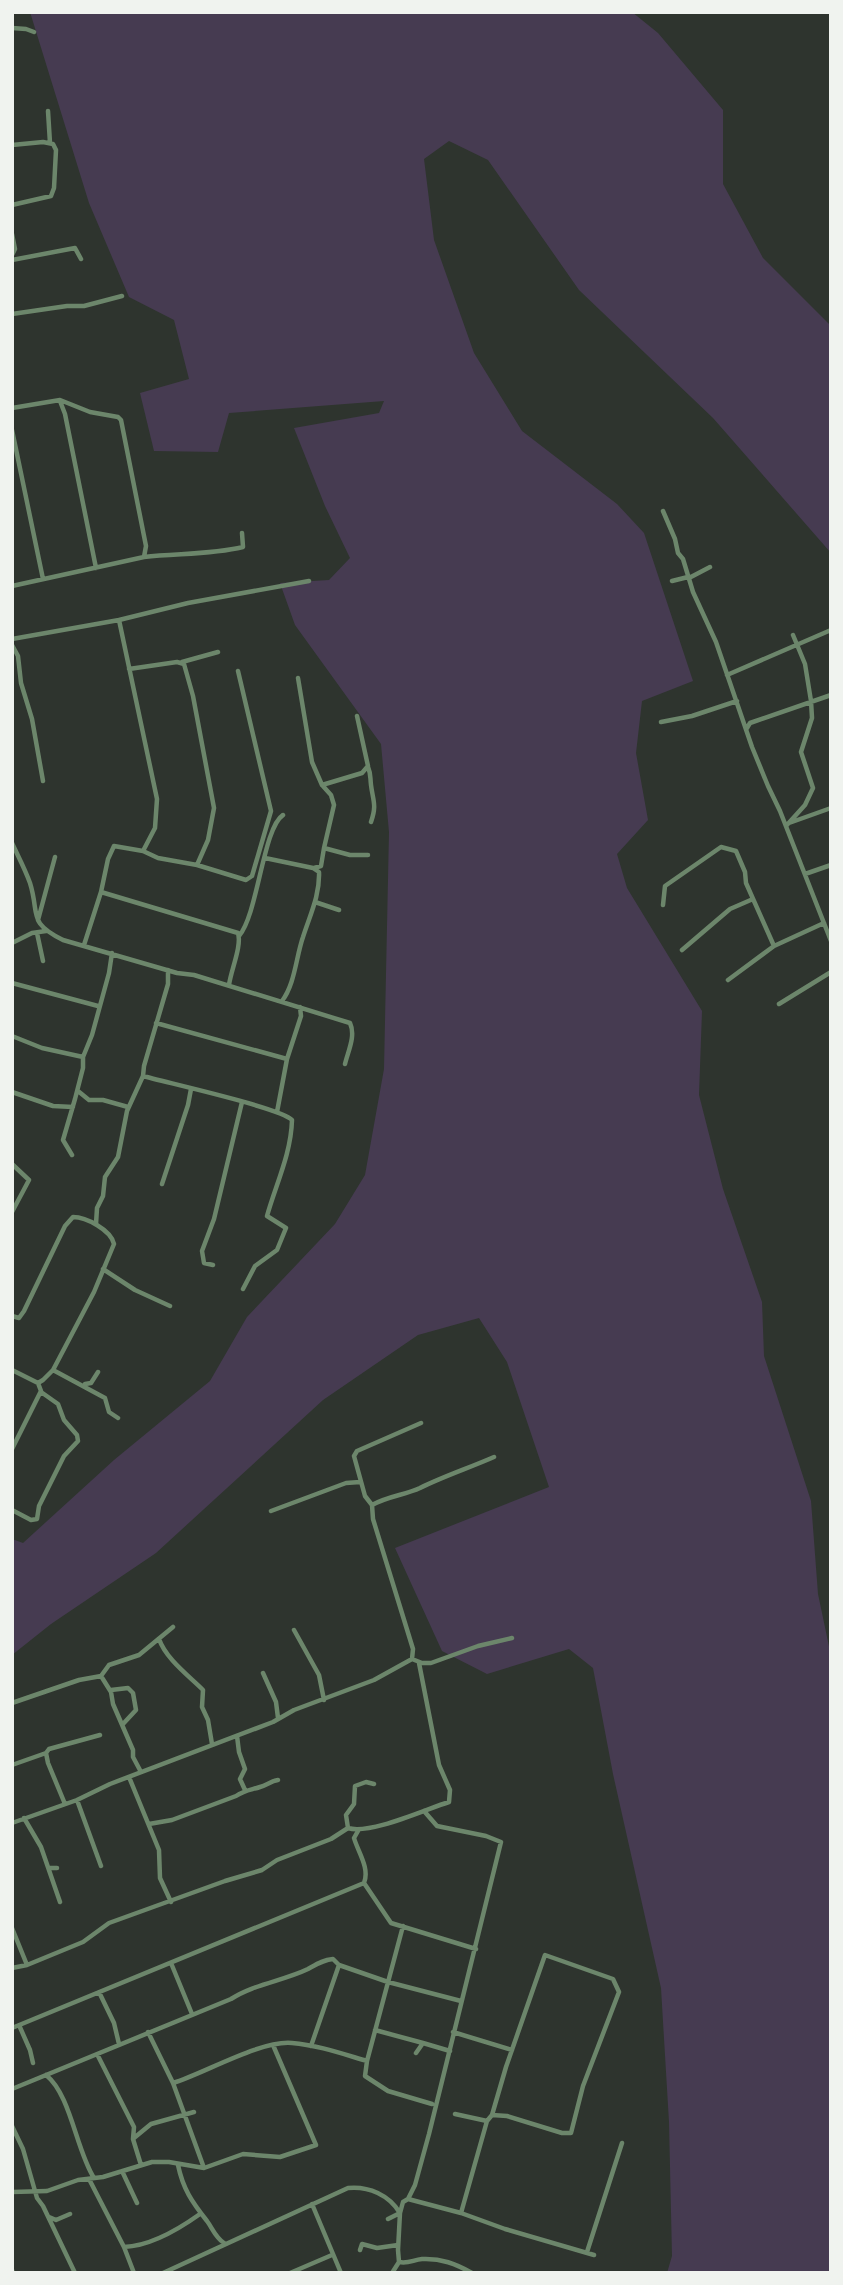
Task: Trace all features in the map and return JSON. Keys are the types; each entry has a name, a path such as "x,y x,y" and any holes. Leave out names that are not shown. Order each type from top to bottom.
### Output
{"street":[{"path":"12,28 34,32"},
{"path":"12,205 48,198 54,192 56,150 50,143 48,111"},
{"path":"12,145 50,143"},
{"path":"12,234 15,249 12,257 75,248 81,260"},
{"path":"12,314 85,306 122,296"},
{"path":"60,400 96,568"},
{"path":"12,408 60,400 89,412 113,415 121,420 146,546 144,557"},
{"path":"12,429 15,455 43,579"},
{"path":"663,510 748,726 768,786 788,824 831,942"},
{"path":"12,586 144,557 197,555 243,547 242,533"},
{"path":"672,581 688,578 710,567"},
{"path":"12,639 309,581"},
{"path":"119,620 141,721 142,739 157,799 155,828 143,851"},
{"path":"727,675 831,630"},
{"path":"788,824 805,806 813,788 801,752 812,718 811,701 805,664 793,635"},
{"path":"12,645 18,656 21,683 32,719 43,781"},
{"path":"129,669 181,662 218,652"},
{"path":"181,662 184,664 193,696 214,808 208,840 197,865"},
{"path":"84,945 114,846 250,879 271,811 238,671"},
{"path":"282,1001 290,985 315,902 334,805 331,795 321,785 312,762 298,678"},
{"path":"748,726 831,695"},
{"path":"661,722 692,716 737,701"},
{"path":"357,716 375,797 375,811 371,822"},
{"path":"362,773 368,766"},
{"path":"321,785 362,773 372,776"},
{"path":"788,824 831,808"},
{"path":"239,936 245,926 277,820 283,815"},
{"path":"12,842 31,886 38,922 46,931 63,940 229,985 350,1023 353,1031 345,1064"},
{"path":"663,905 666,886 720,847 736,851 774,946"},
{"path":"324,848 350,855 368,855"},
{"path":"43,961 42,949 35,933 55,857"},
{"path":"265,858 320,869"},
{"path":"805,874 831,865"},
{"path":"101,892 233,930 240,941 229,985"},
{"path":"682,950 730,909 753,899"},
{"path":"33,901 43,903"},
{"path":"315,902 339,909"},
{"path":"728,979 774,946 831,923"},
{"path":"12,943 46,931"},
{"path":"72,1155 62,1142 112,953"},
{"path":"96,1224 97,1208 104,1190 104,1177 118,1157 128,1108 143,1076 168,984 168,970"},
{"path":"779,1004 831,972"},
{"path":"12,983 98,1006"},
{"path":"277,1112 287,1059 301,1016 300,1007"},
{"path":"156,1023 287,1059"},
{"path":"12,1036 42,1048 83,1057"},
{"path":"143,1076 290,1117 292,1125 287,1158 267,1216 285,1228 277,1250 256,1266 243,1289"},
{"path":"162,1184 191,1089"},
{"path":"77,1090 89,1100 103,1100 128,1108"},
{"path":"12,1092 53,1105 73,1107"},
{"path":"213,1265 204,1263 202,1251 216,1212 242,1102"},
{"path":"12,1164 29,1180 12,1212"},
{"path":"12,1317 19,1318 24,1311 71,1218 75,1216 96,1224 111,1235 115,1242 94,1292 53,1370 43,1381 38,1382 12,1370"},
{"path":"103,1269 135,1290 170,1306"},
{"path":"53,1370 107,1397 109,1412 118,1418"},
{"path":"82,1384 91,1383 98,1372"},
{"path":"12,1510 31,1520 37,1519 39,1506 64,1456 77,1445 79,1438 64,1420 58,1404 41,1392 38,1382"},
{"path":"12,1449 41,1392"},
{"path":"412,1659 413,1649 373,1519 372,1505 365,1496 354,1456 357,1451 421,1423"},
{"path":"372,1505 494,1457"},
{"path":"271,1511 346,1483 361,1483"},
{"path":"12,1703 79,1680 101,1676 108,1665 133,1659 173,1627"},
{"path":"294,1630 319,1675 324,1699"},
{"path":"412,1659 419,1663 437,1661 478,1646 512,1638"},
{"path":"159,1639 161,1646 179,1668 203,1690 202,1707 208,1720 212,1744"},
{"path":"12,1823 77,1800 141,1772 237,1736 294,1710 374,1680 412,1659"},
{"path":"12,1968 27,1965 83,1942 109,1923 262,1870 276,1860 331,1839 348,1828 358,1831 449,1802 451,1796 447,1779 439,1765 419,1663"},
{"path":"263,1673 278,1709 278,1718"},
{"path":"101,1676 110,1690 133,1750 133,1757 141,1772"},
{"path":"110,1690 128,1688 133,1693 136,1710 123,1724"},
{"path":"12,1765 46,1754 49,1749 100,1735"},
{"path":"237,1736 245,1769 240,1779 244,1790"},
{"path":"46,1754 65,1804"},
{"path":"129,1777 159,1850 160,1878 171,1902"},
{"path":"149,1824 172,1820 236,1796 244,1790 257,1789 278,1780"},
{"path":"348,1828 345,1815 354,1804 355,1786 366,1782 374,1784"},
{"path":"77,1800 101,1866"},
{"path":"392,2273 399,2262 400,2213 415,2185 501,1842 486,1836 437,1826 424,1811"},
{"path":"24,1818 36,1836 60,1902"},
{"path":"12,2028 364,1883 366,1878 363,1858 354,1838 358,1831"},
{"path":"49,1868 57,1868"},
{"path":"364,1883 388,1921 476,1949"},
{"path":"403,1926 365,2076 388,2091 432,2104"},
{"path":"12,1928 27,1965"},
{"path":"461,2213 487,2121 492,2115 545,1955 613,1979 619,1992 583,2086 571,2133 562,2133 507,2116 492,2115"},
{"path":"12,2089 251,1991 256,1986 307,1969 320,1961 333,1959 340,1965 388,1982 461,2001"},
{"path":"171,1963 192,2014"},
{"path":"311,2046 340,1965"},
{"path":"99,1992 114,2023 119,2044"},
{"path":"19,2025 33,2063"},
{"path":"375,2030 450,2050"},
{"path":"148,2032 173,2083 204,2168"},
{"path":"453,2032 512,2050"},
{"path":"173,2083 273,2045 292,2043 311,2046 367,2061"},
{"path":"416,2053 423,2043"},
{"path":"12,2192 37,2193 141,2165 161,2162 204,2168 243,2154 279,2157 316,2145 273,2045"},
{"path":"97,2054 134,2127 133,2138 141,2165"},
{"path":"443,2074 448,2082"},
{"path":"46,2075 58,2089 84,2163 134,2273"},
{"path":"133,2138 151,2124 194,2112"},
{"path":"456,2114 487,2121"},
{"path":"12,2126 23,2149 37,2198 75,2273"},
{"path":"587,2252 622,2143"},
{"path":"178,2165 185,2191 217,2238 225,2243"},
{"path":"122,2171 137,2203"},
{"path":"163,2273 348,2188 357,2187 381,2194 394,2202 400,2213"},
{"path":"394,2202 405,2200 461,2213 594,2255"},
{"path":"312,2204 341,2273"},
{"path":"388,2219 400,2213"},
{"path":"48,2217 55,2220 70,2214"},
{"path":"124,2247 162,2236 200,2214"},
{"path":"360,2250 362,2244 377,2248 398,2245"},
{"path":"290,2273 332,2255"},
{"path":"399,2262 438,2259 472,2273"}],"shaded area":[{"path":"30,12 632,12 658,33 723,110 723,184 763,258 831,326 831,553 713,418 579,290 488,160 449,141 424,159 434,240 474,353 522,431 617,504 644,533 693,681 642,701 636,753 648,820 617,854 627,888 702,1011 699,1095 723,1189 762,1302 764,1356 811,1501 818,1594 831,1656 831,2273 667,2273 672,2256 669,2122 661,1988 613,1774 593,1668 569,1649 487,1674 442,1651 395,1548 549,1487 507,1362 479,1318 418,1335 323,1400 156,1553 51,1624 12,1655 12,1539 23,1543 114,1460 210,1381 247,1317 335,1224 365,1175 384,1069 389,832 381,744 295,625 280,583 329,580 350,558 325,506 294,428 379,413 384,401 229,413 218,452 154,451 140,393 189,379 174,320 129,297 89,203"}]}
